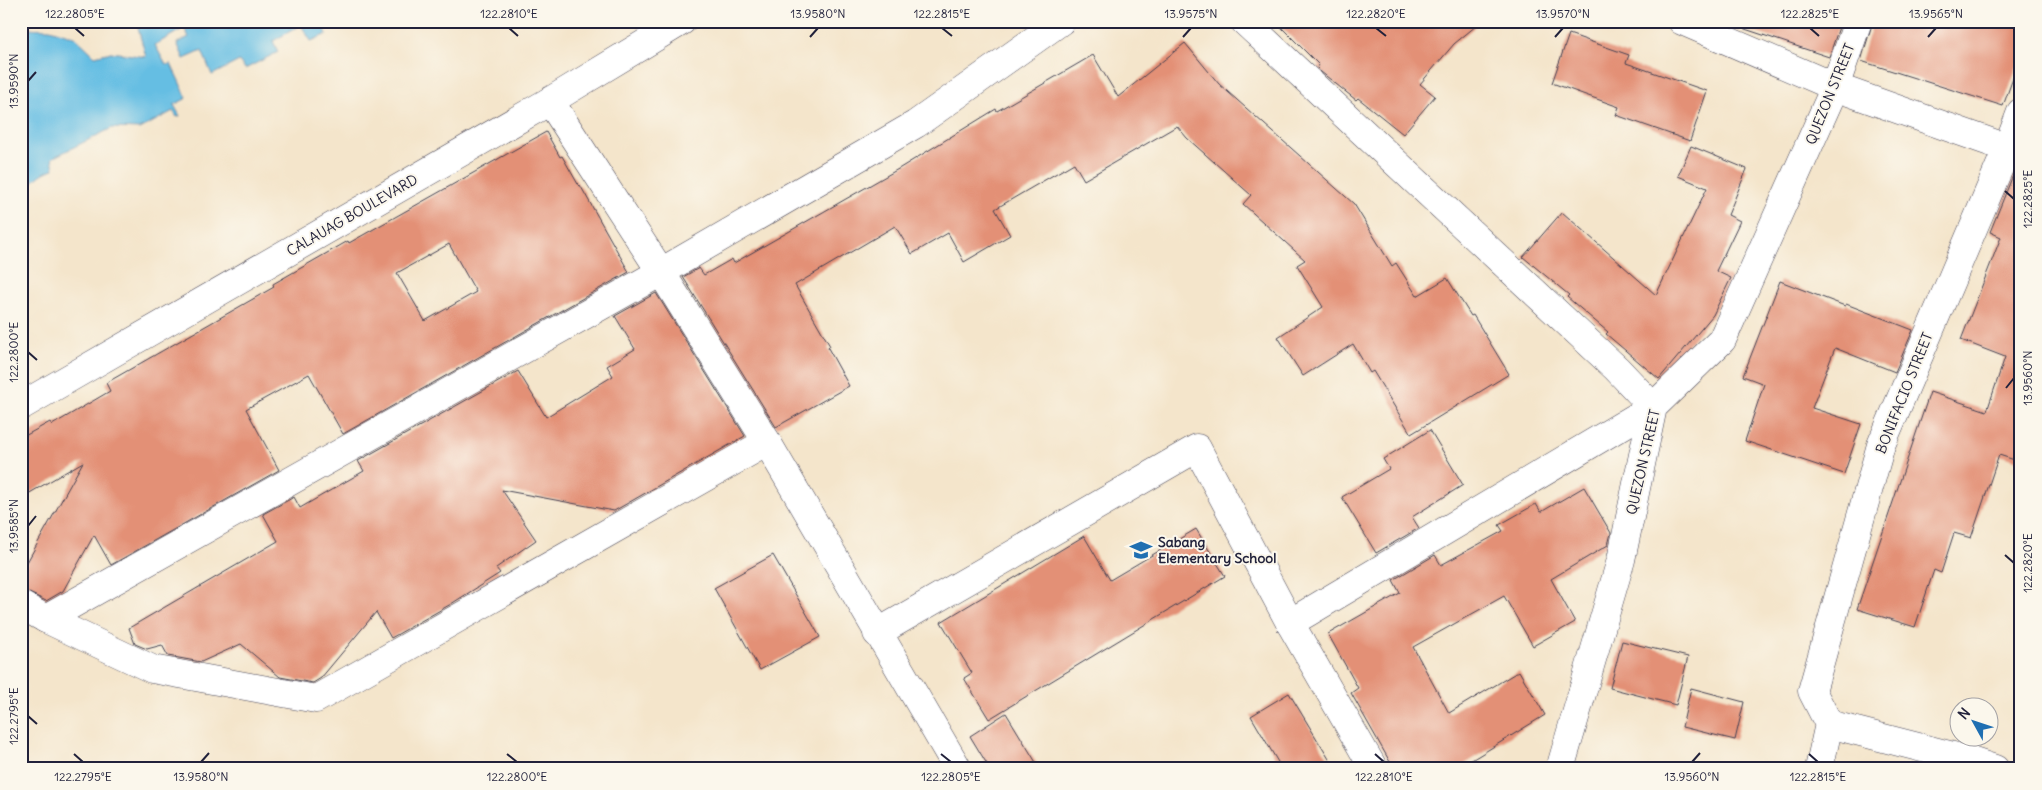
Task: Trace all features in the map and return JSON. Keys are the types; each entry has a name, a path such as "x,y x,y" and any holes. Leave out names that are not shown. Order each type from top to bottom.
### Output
{"street":[{"name":"CALAUAG BOULEVARD","path":"21,406 550,101 682,21"},
{"path":"46,620 661,272 916,124 1061,21"},
{"path":"1244,21 1610,362 1653,407 1290,624"},
{"path":"1682,21 1835,87 2014,151"},
{"name":"QUEZON STREET","path":"1560,769 1621,560 1653,407 1722,340 1835,87 1858,21"},
{"path":"550,101 661,272 767,442 958,769"},
{"name":"BONIFACIO STREET","path":"1829,724 1812,691 1881,445 2014,151 2021,112"},
{"path":"21,605 46,620 152,670 316,700 767,442"},
{"path":"877,633 1198,448 1290,624 1374,769"},
{"path":"1819,769 1829,724 1965,759 1995,769"}],"water":[{"path":"136,21 321,21 327,34 311,41 301,25 273,41 278,52 245,69 239,61 212,75 202,51 184,59 177,43 189,37 184,28 155,45 166,65 171,64 187,98 174,105 180,116 177,117 173,111 140,129 112,128 52,158 54,169 44,173 21,189 21,28 50,29 75,37 95,56 111,52 146,57"}],"building":[{"path":"1275,21 1482,21 1454,44 1420,84 1435,96 1403,134 1358,98 1356,100 1321,72 1317,68 1319,65"},
{"path":"1737,21 1841,21 1829,57 1736,26"},
{"path":"1873,21 2021,21 2021,56 2003,106 1861,61"},
{"path":"1569,34 1629,55 1626,63 1707,91 1690,141 1616,115 1619,107 1552,83"},
{"path":"1185,43 1219,84 1354,204 1392,266 1396,263 1417,296 1447,278 1471,316 1473,315 1509,374 1411,434 1373,371 1370,373 1353,344 1303,376 1278,337 1323,307 1297,265 1305,260 1243,204 1251,195 1187,138 1177,126 1084,180 1074,163 995,209 1010,235 964,262 948,233 912,254 895,226 795,285 830,346 828,348 849,386 776,427 683,277 699,268 704,275 732,259 734,263 900,168 996,109 997,111 1093,55 1118,97"},
{"path":"546,132 560,157 562,156 580,185 629,272 343,434 309,374 246,409 279,470 111,565 94,535 63,591 46,601 21,589 21,573 83,462 21,498 21,438 50,422 52,425 110,391 106,383 274,287 273,284 348,241 349,243","holes":["449,244 476,292 425,321 397,273"]},
{"path":"1691,146 1747,169 1728,215 1740,221 1716,271 1731,278 1713,315 1659,379 1606,334 1608,332 1567,297 1569,295 1523,257 1562,212 1656,295 1707,188 1678,176"},
{"path":"2016,168 2021,168 2021,462 1999,455 1971,538 1954,533 1941,573 1934,570 1915,627 1857,609 1930,392 1987,411 2005,357 1961,340 2001,237 1990,232"},
{"path":"1780,281 1913,330 1895,372 1835,348 1812,408 1861,424 1844,474 1745,441 1764,384 1743,376"},
{"path":"656,293 745,436 614,511 502,490 536,540 496,568 500,573 451,604 391,638 376,612 321,678 313,683 280,677 241,644 201,662 168,656 162,645 147,649 135,644 129,628 278,541 263,514 294,497 300,508 364,471 358,461 518,371 546,417 613,376 607,366 635,349 615,316"},
{"path":"1430,430 1463,485 1412,517 1419,528 1376,553 1342,497 1389,469 1383,459"},
{"path":"1584,487 1611,533 1608,545 1551,579 1575,622 1533,646 1504,596 1413,647 1449,713 1519,671 1545,715 1457,769 1394,769 1351,693 1358,688 1328,634 1400,593 1393,580 1435,555 1441,565 1503,531 1499,525 1536,504 1541,512"},
{"path":"1196,529 1225,576 989,719 964,678 972,673 941,622 1084,536 1110,580"},
{"path":"773,555 820,637 760,670 714,588"},
{"path":"1622,641 1688,657 1676,705 1610,688"},
{"path":"1691,688 1744,702 1735,740 1682,727"},
{"path":"1289,693 1335,769 1282,769 1251,716"},
{"path":"1006,713 1040,769 990,769 970,736"}],"place":[{"name":"Sabang Elementary School","path":"1141,550"}]}
